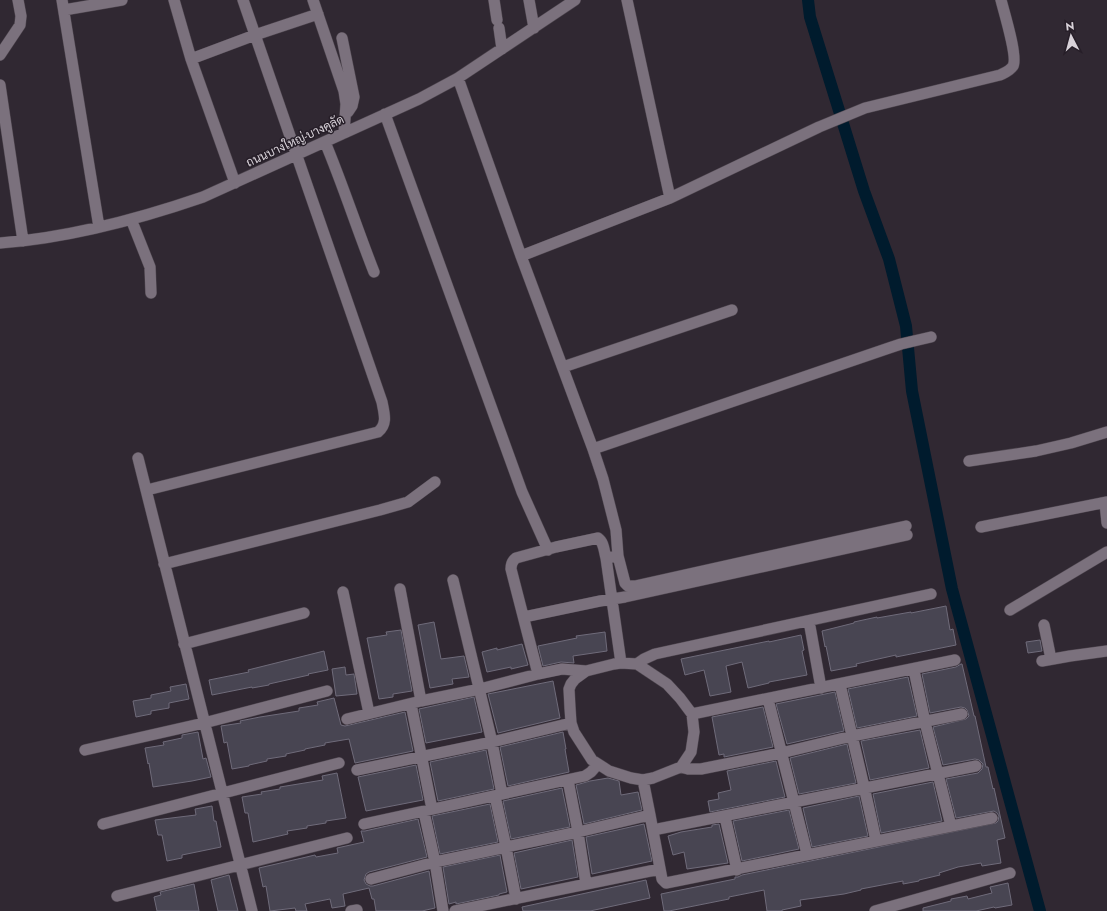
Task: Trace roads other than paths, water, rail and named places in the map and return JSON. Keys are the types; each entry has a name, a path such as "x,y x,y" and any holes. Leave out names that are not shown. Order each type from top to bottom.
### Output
{"street":[{"path":"0,55 20,26 21,16 18,0"},
{"path":"99,227 63,5 122,0"},
{"path":"174,0 191,59 235,183"},
{"path":"147,490 371,434 382,429 384,423 385,416 382,402 243,0"},
{"path":"313,0 344,91 346,104 344,133"},
{"path":"494,0 502,49"},
{"path":"529,0 534,28"},
{"name":"ถนนบางใหญ่-บางคูลัด","path":"0,243 54,237 99,227 172,208 203,197 419,99 458,78 575,0"},
{"path":"627,0 670,198"},
{"path":"521,256 670,198 818,127 865,108 1000,75 1008,71 1014,60 1001,0"},
{"path":"191,59 255,35 318,14"},
{"path":"342,38 354,97 352,106 346,114"},
{"path":"458,78 521,256 603,479 616,530 618,556 625,584 628,586 635,586 906,531 612,599 524,617"},
{"path":"0,85 23,241"},
{"path":"385,114 522,492 548,550"},
{"path":"325,142 374,272"},
{"path":"131,218 150,267 151,292"},
{"path":"562,366 732,310"},
{"path":"593,449 901,344 926,338"},
{"path":"969,461 1036,451 1071,443 1107,432"},
{"path":"138,458 252,911"},
{"path":"164,564 408,502 435,482"},
{"path":"981,527 1106,503 1107,523"},
{"path":"538,674 511,569 512,563 516,558 598,538 603,544 606,558 621,663"},
{"path":"1010,610 1107,552"},
{"path":"606,558 618,556"},
{"path":"453,580 492,742 498,795 516,899"},
{"path":"400,589 416,703 428,810 443,911"},
{"path":"343,592 370,713"},
{"path":"637,664 644,658 655,654 931,594"},
{"path":"184,644 304,613"},
{"path":"809,620 821,688"},
{"path":"1044,625 1047,660 1107,651"},
{"path":"692,714 914,670 955,660"},
{"path":"347,719 480,689 538,674 562,670 586,671 621,663 637,664 667,684 692,714 694,732 691,752 681,767 653,778 643,780 631,778 610,771 592,760 574,732 571,723 569,690 575,679 586,671"},
{"path":"914,670 950,826"},
{"path":"840,684 876,840"},
{"path":"85,750 204,723 327,691"},
{"path":"768,699 807,854"},
{"path":"681,767 688,770 701,769 962,714"},
{"path":"357,770 492,742 571,723"},
{"path":"102,824 340,763"},
{"path":"364,824 585,776 598,764"},
{"path":"653,830 725,817 865,787 976,766"},
{"path":"568,780 586,884"},
{"path":"643,780 662,879 666,883 992,818"},
{"path":"371,879 435,862 578,832 650,815"},
{"path":"725,817 737,870"},
{"path":"117,896 347,838"},
{"path":"456,911 660,869"},
{"path":"875,911 1010,873"}],"waterway":[{"path":"808,0 810,17 864,191 889,259 906,326 912,391 952,589 1040,911"}]}
